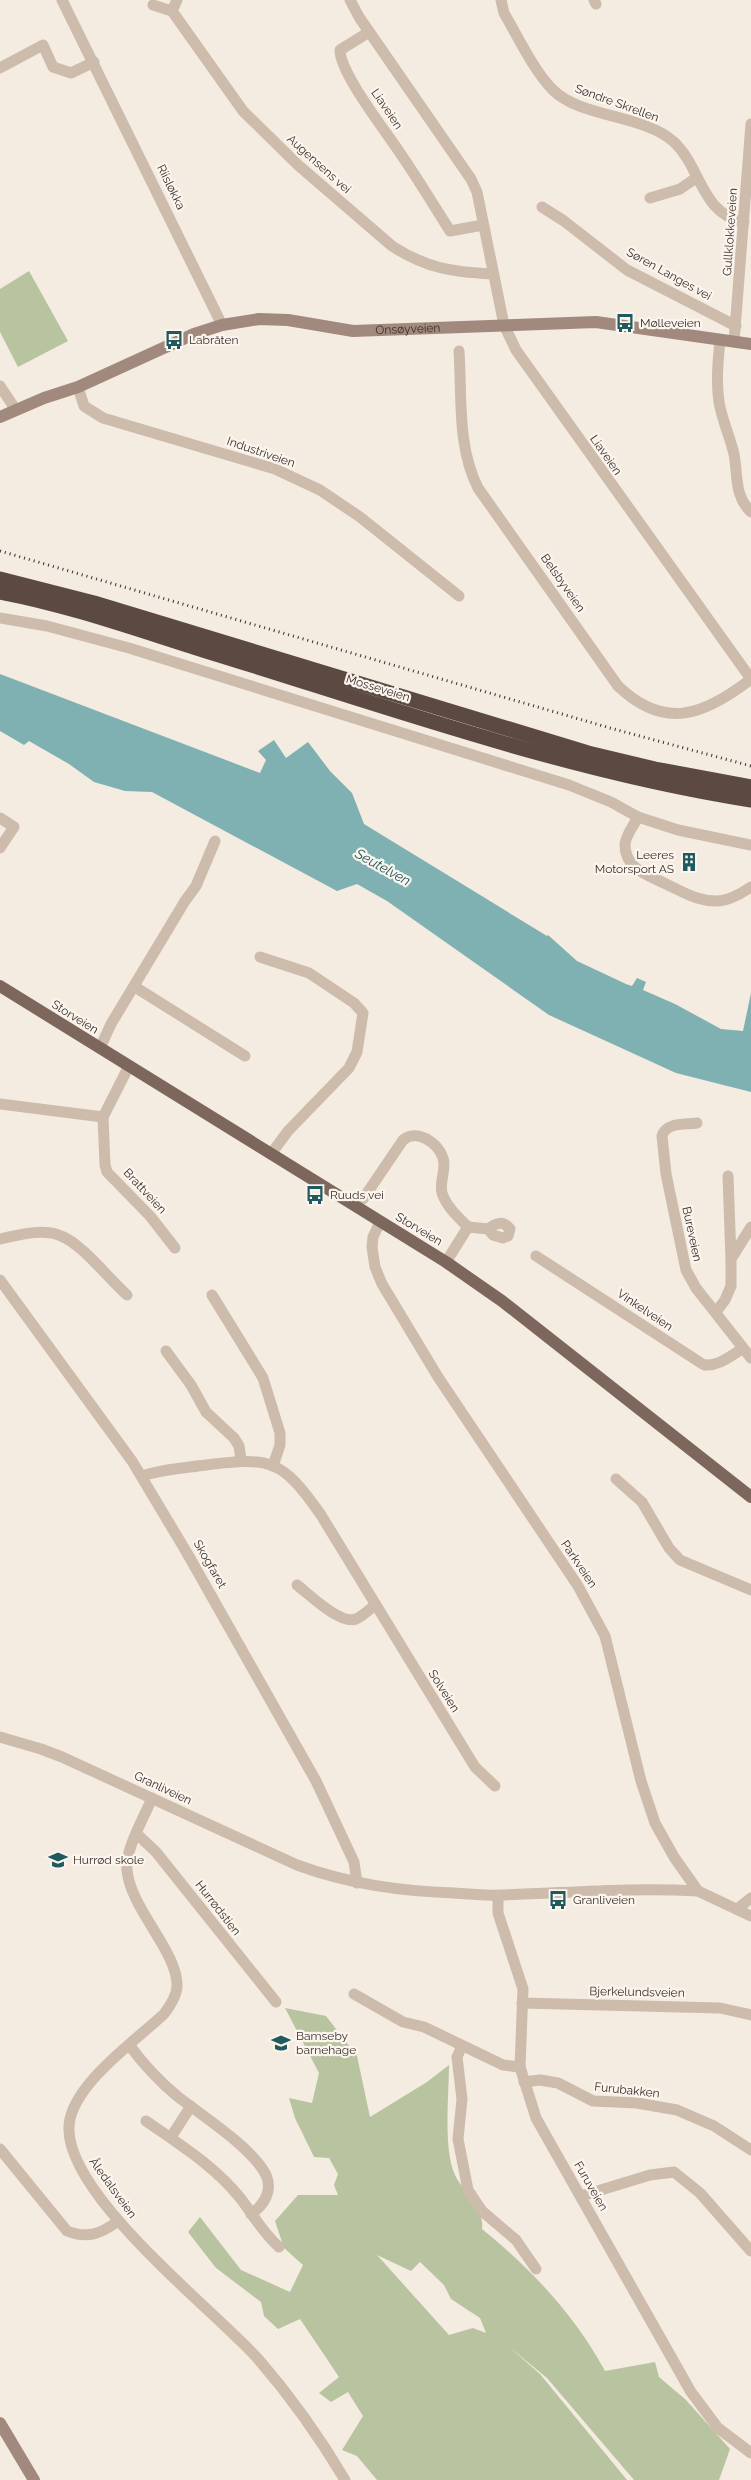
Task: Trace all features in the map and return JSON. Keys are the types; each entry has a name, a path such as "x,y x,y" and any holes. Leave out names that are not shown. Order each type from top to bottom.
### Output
{"highway":[{"name":"Mosseveien","path":"0,579 94,603 571,749 649,768 751,787"},
{"name":"Mosseveien","path":"0,592 83,613 532,751 660,783 751,800"}],"main road":[{"name":"Storveien","path":"0,986 446,1262 502,1300 751,1497"}],"street":[{"name":"Riisløkka","path":"62,0 222,325"},
{"name":"Liaveien","path":"350,0 369,32 471,179 476,192 504,325 516,350 751,679"},
{"name":"Søndre Skrellen","path":"501,0 504,13 553,90 573,103 658,132 680,150 696,178 721,212 734,220 744,222"},
{"name":"Augensens vei","path":"152,5 174,5 243,111 298,165 392,246 407,256 436,268 492,274"},
{"name":"Liaveien","path":"369,32 340,50 345,66 370,110 450,231 483,225"},
{"path":"0,68 43,45 53,68 72,73 94,62"},
{"name":"Gullklokkeveien","path":"734,342 751,124"},
{"path":"650,198 680,190 696,178"},
{"name":"Søren Langes vei","path":"542,208 564,221 627,270 736,326"},
{"name":"Onsøyveien","path":"0,417 78,387 192,334 222,325 259,319 278,319 353,332 596,322 751,344"},
{"path":"720,340 717,369 719,402 733,451 737,488 744,506 751,512"},
{"name":"Belsbyveien","path":"459,351 464,438 469,471 478,488 618,686 632,700 646,707 665,713 681,715 713,703 751,679"},
{"path":"0,386 16,410"},
{"name":"Industriveien","path":"78,387 84,406 103,418 275,469 320,490 360,517 458,596"},
{"path":"0,618 47,626 129,648 569,785 611,802 638,817 678,830 751,845"},
{"path":"638,817 626,840 626,848 629,858 643,874 687,896 709,900 732,898 751,886"},
{"path":"0,818 14,827 0,848"},
{"path":"96,1046 100,1033 111,1024 196,886 216,841"},
{"path":"260,957 309,973 354,1003 363,1013 357,1052 349,1068 288,1131 271,1154"},
{"path":"135,987 245,1056"},
{"name":"Brattveien","path":"129,1066 103,1117 105,1165 107,1172 150,1216 174,1248"},
{"path":"0,1104 103,1117"},
{"name":"Bureveien","path":"697,1123 670,1126 664,1131 664,1163 686,1270 696,1288 716,1312 742,1349 751,1358"},
{"path":"362,1199 403,1140 412,1134 418,1134 432,1145 443,1159 442,1193 448,1205 468,1227 488,1229"},
{"path":"716,1312 725,1300 731,1286 728,1176"},
{"name":"Parkveien","path":"380,1222 373,1237 372,1247 375,1268 382,1284 438,1377 594,1612 605,1636 613,1661 641,1781 654,1823 674,1857 698,1891"},
{"path":"446,1262 468,1227"},
{"path":"731,1259 751,1227"},
{"path":"0,1239 38,1233 61,1235 82,1249 107,1277 127,1295"},
{"name":"Vinkelveien","path":"536,1256 704,1364 712,1365 723,1361 742,1349"},
{"name":"Skogfaret","path":"0,1280 142,1476 250,1662 316,1781 354,1862 357,1883"},
{"path":"212,1295 263,1378 280,1433 280,1445 273,1466"},
{"path":"166,1351 191,1384 198,1402 234,1438 239,1446 241,1460"},
{"name":"Solveien","path":"142,1476 168,1470 241,1460 273,1466 290,1476 306,1494 475,1767 495,1786"},
{"path":"616,1479 642,1502 669,1548 680,1560 751,1590"},
{"path":"297,1585 320,1604 344,1618 357,1619 375,1605"},
{"name":"Granliveien","path":"0,1738 41,1749 297,1865 334,1878 419,1892 498,1896 625,1888 698,1891"},
{"name":"Åledalsveien","path":"152,1798 127,1861 129,1881 165,1950 176,1976 177,1986 171,2004 164,2014 84,2088 75,2104 70,2120 68,2136 71,2150 80,2169 118,2221 259,2360 294,2404 345,2480"},
{"name":"Hurrødstien","path":"137,1834 156,1852 276,2002"},
{"path":"698,1891 751,1916"},
{"name":"Furuveien","path":"498,1896 498,1913 522,1989 520,2067 536,2118 705,2413 718,2428 751,2453"},
{"path":"737,1909 751,1898"},
{"path":"354,1994 403,2022 424,2027 503,2065 520,2067"},
{"name":"Bjerkelundsveien","path":"522,2003 720,2008 751,2016"},
{"path":"130,2046 152,2073 242,2148 266,2175 269,2187 266,2197 262,2205 251,2214"},
{"path":"462,2046 457,2056 462,2099 458,2139 464,2177 474,2201 499,2231 516,2240 536,2269"},
{"name":"Furubakken","path":"524,2082 540,2080 558,2083 593,2101 638,2103 684,2112 714,2126 751,2150"},
{"path":"171,2137 191,2106"},
{"path":"146,2121 200,2159 231,2188 266,2236 279,2247"},
{"path":"0,2149 67,2231 78,2235 97,2234 118,2221"},
{"path":"581,2196 635,2178 674,2172 700,2194 751,2251"},
{"path":"0,2423 34,2480"}],"green space":[{"path":"29,271 68,341 18,367 0,332 0,289"},
{"path":"285,2008 326,2016 357,2056 370,2117 427,2082 449,2065 448,2137 451,2164 459,2182 477,2208 482,2222 482,2229 518,2260 551,2294 580,2331 605,2371 655,2362 659,2377 686,2400 730,2449 719,2480 634,2480 547,2378 508,2346 540,2374 627,2480 377,2480 357,2456 342,2450 363,2416 348,2392 331,2402 319,2393 339,2377 300,2319 278,2329 264,2316 261,2302 216,2268 188,2232 200,2217 241,2270 290,2292 303,2265 284,2248 275,2221 298,2195 338,2195 334,2185 338,2174 329,2158 314,2157 295,2118 289,2098 312,2103 319,2073","holes":["377,2255 411,2271 420,2262 444,2285 451,2299 480,2318 486,2333 473,2328 449,2335"]}],"water":[{"name":"Seutelven","path":"0,674 260,773 266,760 258,751 274,740 286,758 308,742 330,771 352,793 364,824 548,935 577,961 632,986 637,978 646,982 643,990 675,1004 721,1029 743,1031 751,993 751,1092 676,1073 549,1015 387,901 357,884 337,891 152,792 125,791 94,782 69,764 29,741 24,745 0,731"}],"railway":[{"path":"0,551 610,728 751,766"}],"place":[{"name":"Mølleveien","path":"625,323"},
{"name":"Labråten","path":"174,340"},
{"name":"Leeres Motorsport AS","path":"689,862"},
{"name":"Ruuds vei","path":"315,1195"},
{"name":"Hurrød skole","path":"58,1860"},
{"name":"Granliveien","path":"558,1900"},
{"name":"Bamseby barnehage","path":"281,2043"}]}
